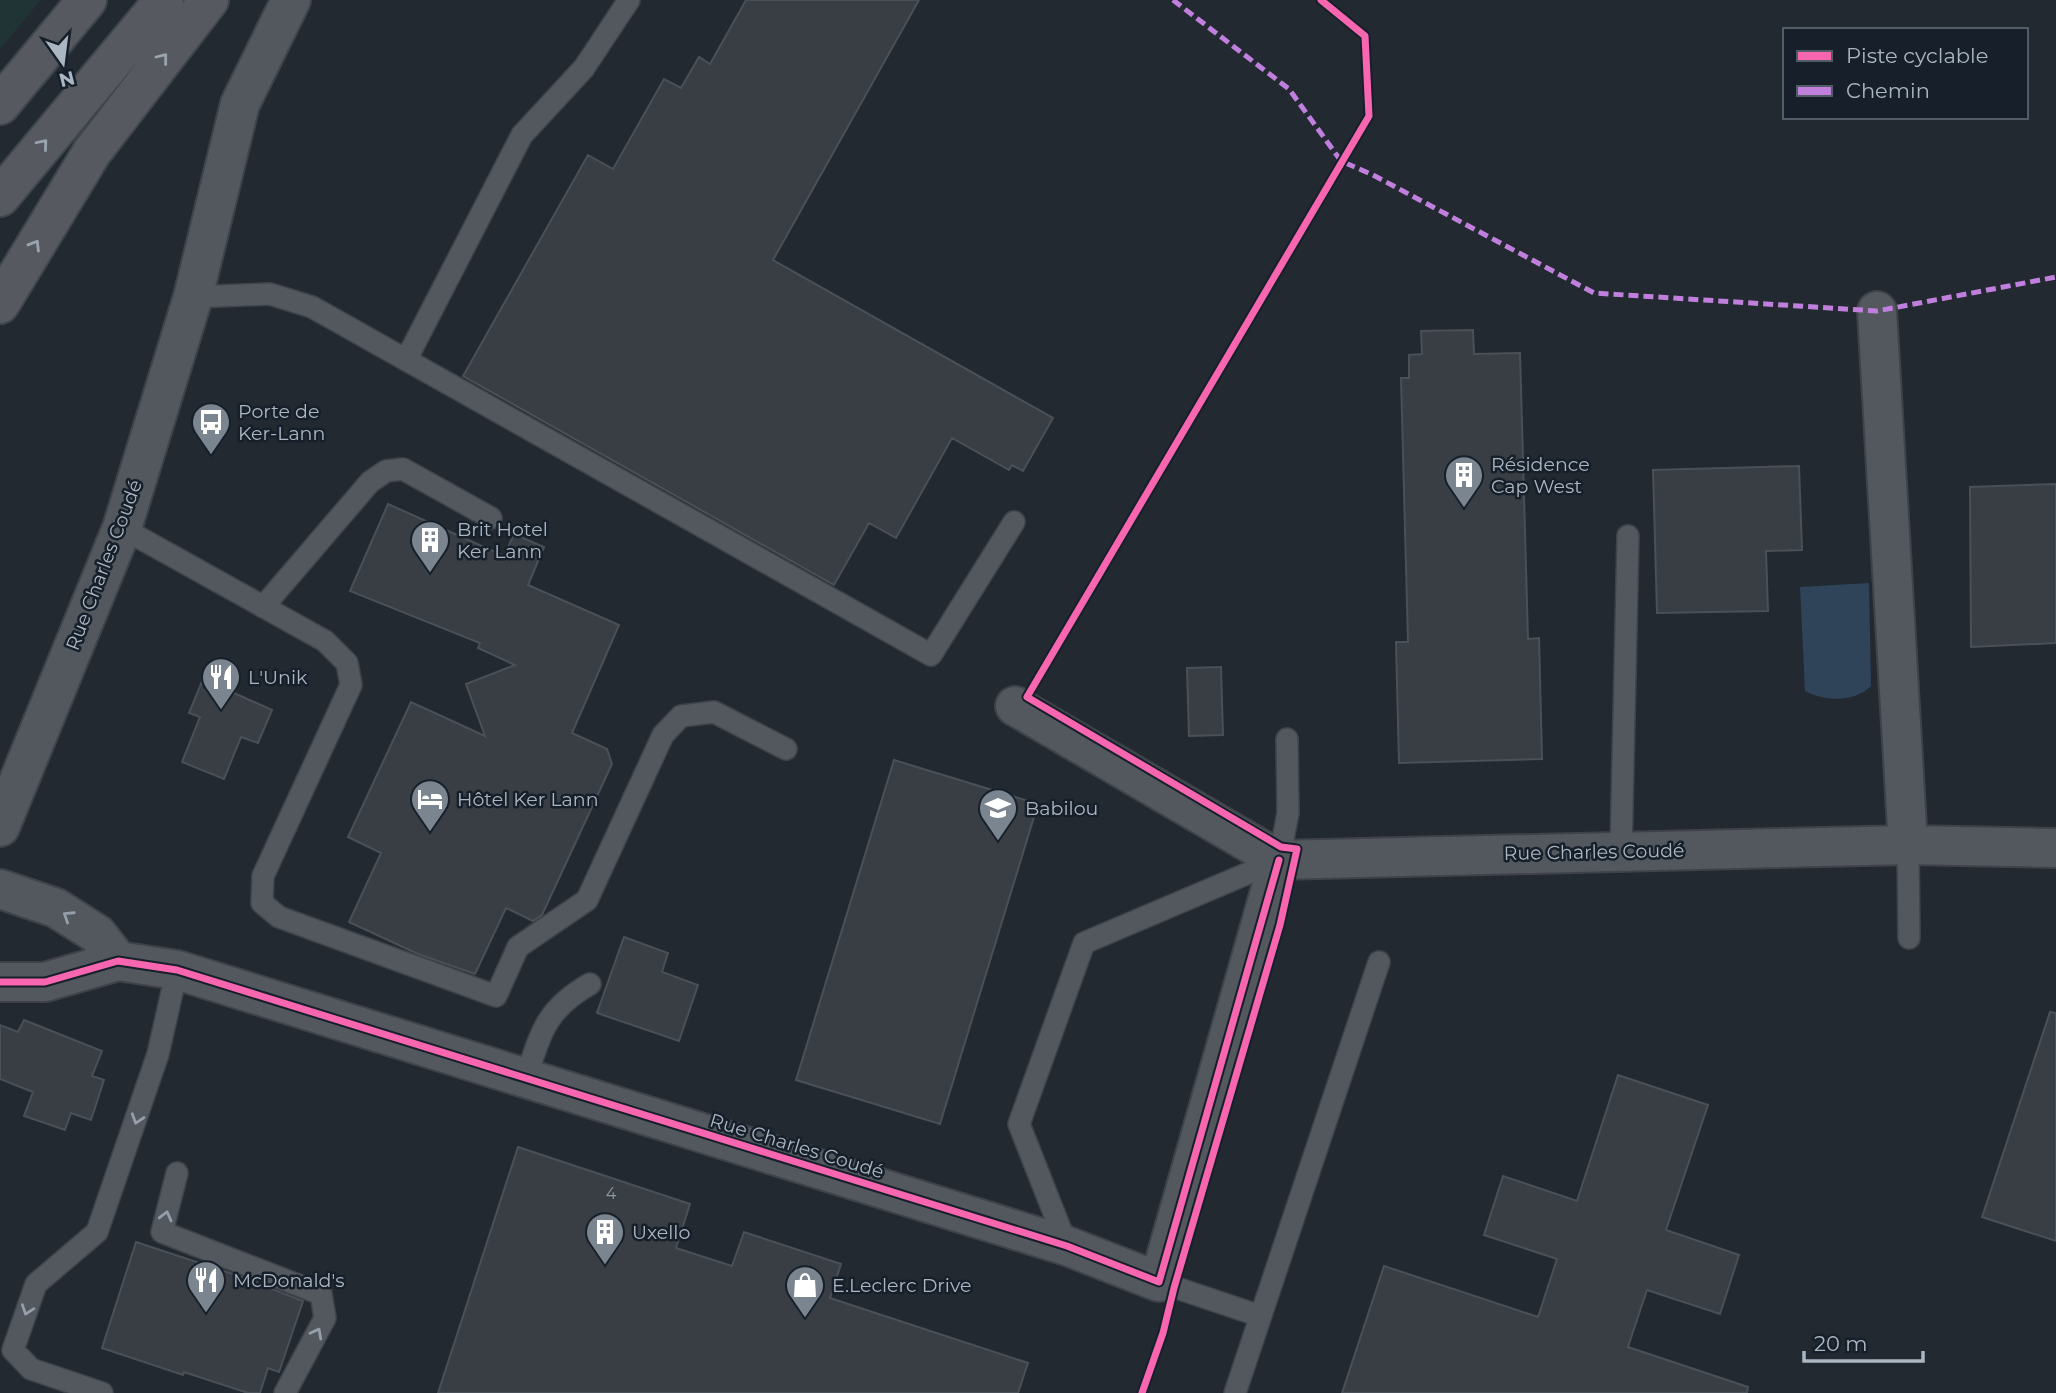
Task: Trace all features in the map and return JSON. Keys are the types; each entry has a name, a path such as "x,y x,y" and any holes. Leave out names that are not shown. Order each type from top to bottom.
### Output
{"highway":[{"path":"0,105 87,0"},
{"path":"0,197 164,0"},
{"path":"0,304 92,152 209,0"}],"street":[{"name":"Rue Charles Coudé","path":"3,812 122,528 193,297 240,104 291,0"},
{"path":"1877,311 1908,845"},
{"path":"1015,706 1279,860 1158,1282"},
{"name":"Rue Charles Coudé","path":"1279,860 1908,845 2056,848"},
{"path":"0,889 56,908 97,934 118,961"},
{"name":"Rue Charles Coudé","path":"0,982 45,982 118,961 177,970 1068,1246 1158,1282"}],"lane":[{"path":"406,359 522,135 584,68 629,0"},
{"path":"193,297 271,294 312,307 931,656 1014,522"},
{"path":"263,607 370,482 386,471 402,469 491,518"},
{"path":"122,528 325,641 347,663 351,685 263,876 262,903 279,917 496,996 518,947 587,900 663,735 681,716 714,712 786,749"},
{"path":"1621,852 1628,536"},
{"path":"1068,1246 1019,1124 1084,943 1279,860 1288,813 1287,739"},
{"path":"1908,845 1909,938"},
{"path":"1235,1393 1379,962"},
{"path":"102,1393 31,1369 13,1350 36,1284 97,1232 158,1054 177,970"},
{"path":"526,1078 541,1033 555,1010 569,996 590,984"},
{"path":"177,1173 162,1233 321,1294 325,1318 285,1393"},
{"path":"1158,1282 1217,1304 1260,1316"}],"shaded area":[{"path":"0,0 41,0 0,49"}],"water":[{"path":"1869,583 1871,686 1857,695 1840,699 1813,695 1805,691 1800,587"}],"building":[{"path":"746,0 919,0 773,260 1053,418 1023,471 1012,465 1009,470 952,438 896,538 869,523 834,585 463,376 588,155 613,169 664,79 681,88 699,57 710,64"},
{"name":"Résidence Cap West","path":"1473,330 1474,354 1520,353 1528,639 1539,638 1542,759 1399,763 1396,642 1408,642 1401,378 1409,378 1409,355 1422,354 1421,331"},
{"path":"1799,466 1802,550 1766,551 1768,611 1657,613 1653,470"},
{"path":"2056,484 2056,643 1971,647 1970,487"},
{"path":"388,504 504,556 514,534 544,547 528,585 619,625 572,733 607,749 612,764 542,915 533,921 506,908 475,974 418,954 349,922 381,853 348,837 411,702 485,736 466,684 515,665 478,648 480,643 350,591"},
{"path":"1221,667 1223,735 1189,736 1187,668"},
{"path":"203,679 272,710 258,743 241,737 224,779 182,762 200,717 189,713"},
{"path":"894,760 1038,804 940,1124 796,1080"},
{"path":"624,937 668,953 662,972 698,985 679,1041 597,1013"},
{"path":"2050,1012 2056,1013 2056,1241 1982,1217"},
{"path":"24,1020 102,1051 92,1076 104,1080 91,1120 71,1113 65,1130 24,1116 33,1092 0,1079 0,1025 18,1032"},
{"path":"1618,1075 1708,1105 1666,1230 1739,1255 1720,1314 1647,1290 1628,1347 1748,1387 1747,1393 1342,1393 1384,1266 1538,1317 1557,1259 1484,1235 1503,1176 1577,1201"},
{"path":"518,1147 690,1204 676,1248 732,1266 744,1232 841,1264 830,1298 1028,1363 1018,1393 438,1393"},
{"name":"McDonald's","path":"136,1242 236,1275 303,1301 279,1372 268,1368 260,1393 248,1393 184,1372 183,1375 102,1348"}],"marked path":[{"path":"1173,0 1289,89 1341,161 1373,175 1594,293 1877,311 2056,277"}],"cycle path":[{"path":"1142,1393 1163,1333 1280,925 1297,849 1281,847 1027,697 1369,116 1365,36 1321,0"},
{"path":"0,982 45,982 118,961 177,970 1067,1246 1159,1282 1279,860"}],"place":[{"name":"Porte de Ker-Lann","path":"211,456"},
{"name":"Résidence Cap West","path":"1464,509"},
{"name":"Brit Hotel Ker Lann","path":"430,574"},
{"name":"L'Unik","path":"221,711"},
{"name":"Hôtel Ker Lann","path":"430,833"},
{"name":"Babilou","path":"998,842"},
{"name":"Uxello","path":"605,1266"},
{"name":"McDonald's","path":"206,1314"},
{"name":"E.Leclerc Drive","path":"805,1319"}]}
